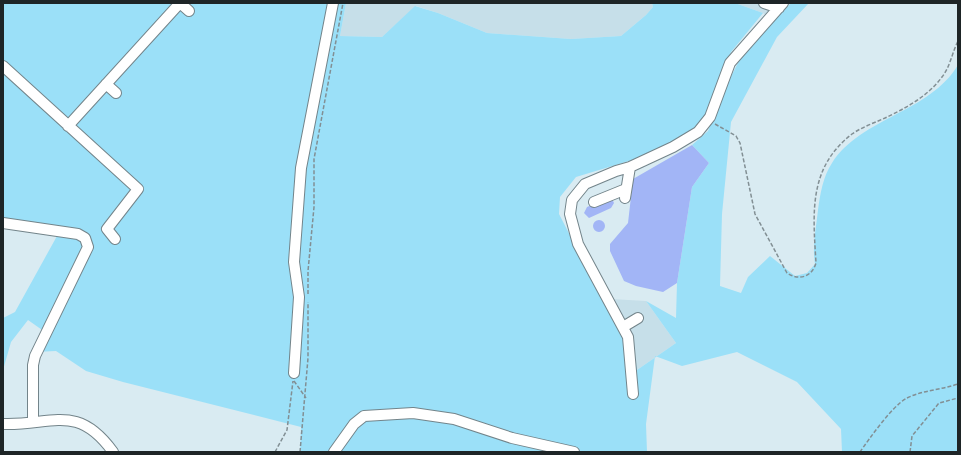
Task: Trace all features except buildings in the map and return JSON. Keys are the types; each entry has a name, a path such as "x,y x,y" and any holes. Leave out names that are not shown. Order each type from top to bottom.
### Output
{"lane":[{"path":"68,126 180,3 189,11"},
{"path":"293,376 299,297 294,262 301,168 333,3"},
{"path":"764,3 781,5"},
{"path":"633,394 628,337 578,244 573,228 570,208 578,191 585,184 616,171 630,167 673,147 698,132 708,119 730,63 781,5"},
{"path":"3,66 138,189 107,229 114,239"},
{"path":"106,84 116,93"},
{"path":"594,202 625,193 630,167"},
{"path":"3,223 78,234 86,238 88,247 35,356 33,365 32,422"},
{"path":"623,327 638,318"},
{"path":"334,452 354,424 364,416 413,413 454,419 512,438 574,452"},
{"path":"3,424 59,419 71,420 98,435 113,452"}],"path":[{"path":"300,452 306,398 308,358 308,271 314,207 314,159 343,3"},
{"path":"708,119 736,136 740,143 756,218 787,273 793,277 805,277 813,271 816,263 814,202 818,182 826,164 839,147 852,135 913,103 936,84 945,73 958,41"},
{"path":"293,376 306,398"},
{"path":"275,452 287,430 293,376"},
{"path":"860,452 881,425 905,399 935,388 958,384"},
{"path":"910,452 912,436 939,403 958,398"}],"shaded area":[{"path":"3,3 346,3 340,36 382,37 415,6 438,13 487,33 571,39 621,36 646,15 653,7 652,3 735,3 763,13 731,52 705,118 697,129 642,157 576,177 560,197 559,214 624,340 633,343 637,370 655,358 646,424 647,452 300,452 301,427 123,382 86,371 56,351 35,352 45,332 28,320 11,342 3,370 3,318 15,312 57,236 3,219"},
{"path":"346,3 652,3 653,7 646,15 621,36 571,39 487,33 438,13 416,6 382,37 340,36"},
{"path":"735,3 791,3 774,21 763,13"},
{"path":"791,3 809,3 777,37 731,122 722,214 720,286 741,293 748,277 770,256 795,276 807,273 815,264 815,231 822,186 832,163 845,148 860,135 930,94 945,81 958,65 957,452 842,452 841,429 797,382 737,352 682,366 656,357 676,343 646,301 676,318 677,283 692,187 709,163 692,145 708,131 722,94 741,57"},
{"path":"692,145 709,163 692,187 677,283 663,292 636,286 624,281 610,251 610,244 628,223 633,179"},
{"path":"608,199 614,203 611,208 589,218 584,213 587,207"},
{"path":"599,220 603,222 605,226 603,230 599,232 595,230 593,226 595,222"},
{"path":"611,299 646,301 676,343 637,370 632,338"}]}
